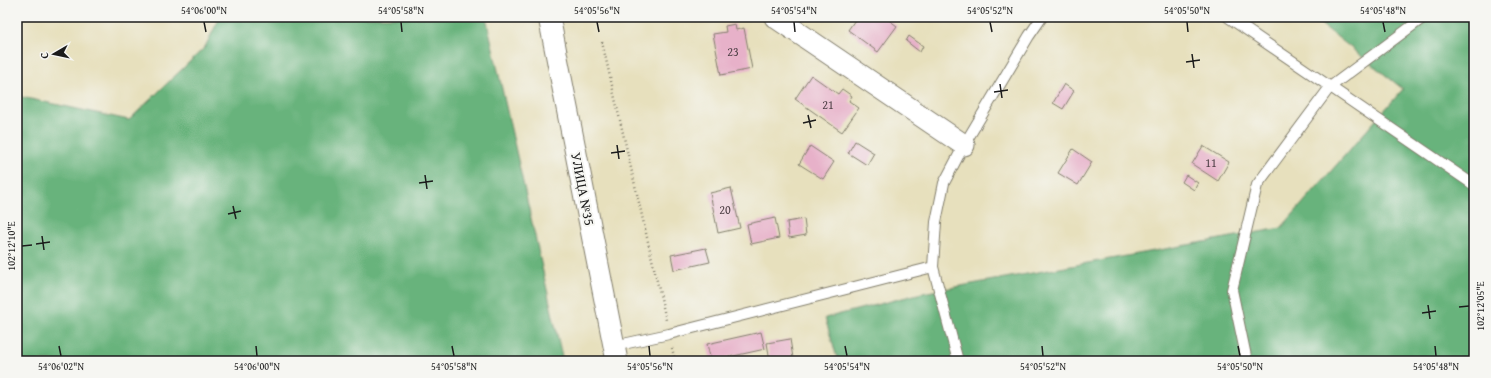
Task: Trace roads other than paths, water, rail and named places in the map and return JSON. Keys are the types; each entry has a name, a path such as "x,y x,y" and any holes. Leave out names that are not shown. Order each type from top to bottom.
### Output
{"street":[{"name":"УЛИЦА №35","path":"549,17 616,353"},
{"path":"775,17 964,145"}],"lane":[{"path":"958,361 933,267 936,222 944,184 964,145 1029,36 1042,17"},
{"path":"1228,17 1474,185"},
{"path":"1247,361 1232,290 1257,185 1330,87 1424,17"},
{"path":"616,353 669,334 933,267"}]}
